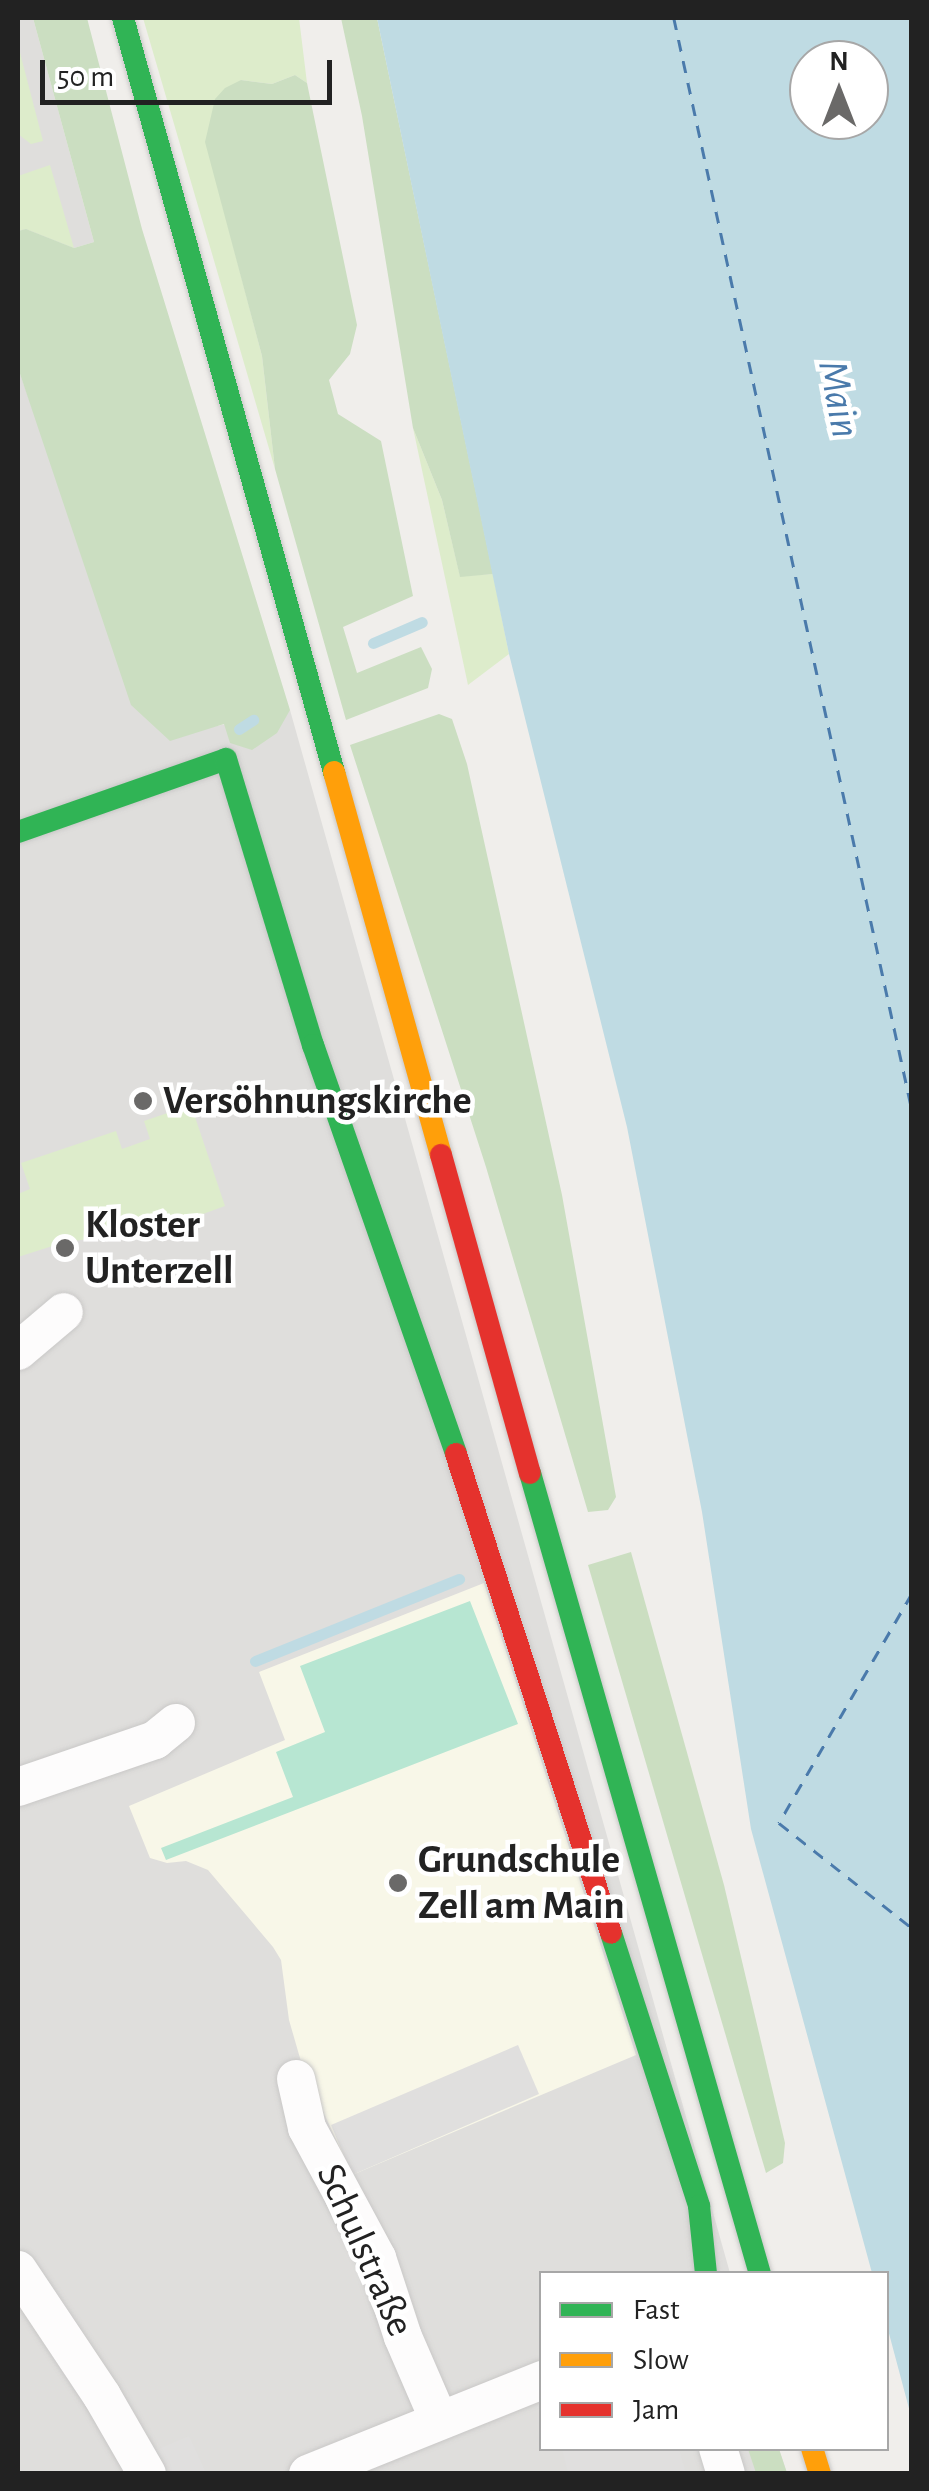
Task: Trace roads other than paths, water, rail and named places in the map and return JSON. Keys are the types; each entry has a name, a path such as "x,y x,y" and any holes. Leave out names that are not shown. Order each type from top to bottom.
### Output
{"main road":[{"path":"123,18 551,1548 758,2268"},
{"path":"18,832 226,759 313,1045 424,1354 700,2206 706,2271"}],"street":[{"path":"18,1350 64,1312"},
{"path":"18,1787 155,1740 176,1722"},
{"name":"Schulstraße","path":"296,2079 308,2128 328,2158 377,2258 438,2420"},
{"path":"18,2270 102,2396 147,2474"},
{"path":"308,2474 539,2381"}],"water":[{"name":"Main","path":"377,18 911,18 911,2416 889,2334 889,2271 871,2271 751,1829 702,1512 627,1127 509,654"}],"waterway":[{"path":"373,643 422,622"},
{"path":"239,729 253,720"},
{"path":"255,1661 459,1579"}],"place":[{"name":"Versöhnungskirche","path":"143,1101"},
{"name":"Kloster Unterzell","path":"65,1248"},
{"name":"Grundschule Zell am Main","path":"398,1883"}]}
